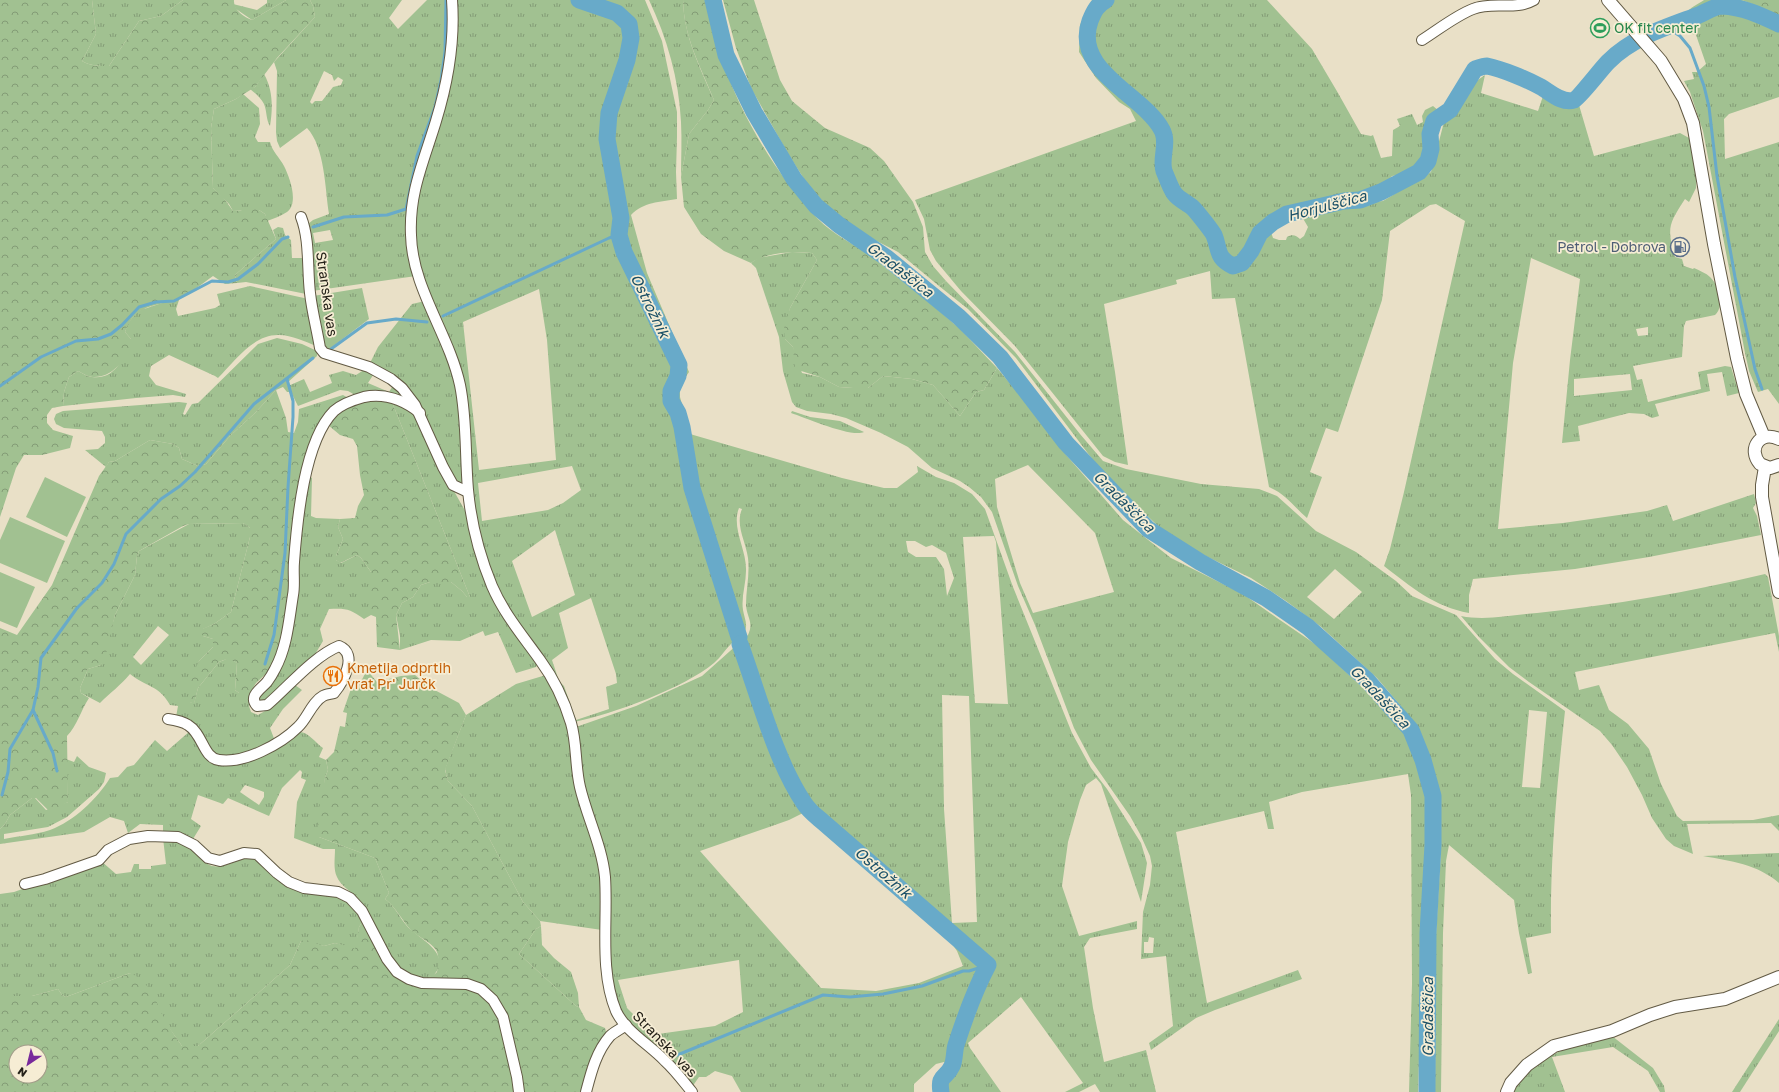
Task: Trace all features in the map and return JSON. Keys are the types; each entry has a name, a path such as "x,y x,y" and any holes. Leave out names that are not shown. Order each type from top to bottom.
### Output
{"street":[{"name":"Stranska vas","path":"452,0 453,18 450,60 436,122 417,178 411,210 410,236 412,255 420,279 455,365 463,405 468,492 472,518 492,585 503,609 540,660 559,691 572,726 579,783 601,853 605,876 607,973 617,1014 626,1025 669,1064 692,1092"},
{"path":"1422,40 1474,8 1495,5 1520,6 1534,0"},
{"path":"1608,0 1650,48 1672,77 1684,99 1693,123 1714,244 1737,358 1746,394 1764,437"},
{"name":"Stranska vas","path":"301,217 304,225 306,241 310,295 320,348 324,353 369,367 391,379 411,398 453,485 468,492"},
{"path":"168,719 188,725 194,730 203,742 206,751 210,756 220,761 228,760 254,755 278,743 298,728 323,696 334,693 346,674 348,667 346,652 339,646 330,650 311,665 267,705 257,706 253,698 255,693 266,683 276,668 286,632 293,593 294,562 306,470 316,441 324,425 341,405 360,398 381,396 402,402 420,414"},
{"path":"1779,439 1769,436 1764,437 1756,444 1754,455 1760,464 1765,467 1770,468 1779,464"},
{"path":"1765,467 1762,497 1777,569 1779,592"},
{"path":"25,884 45,879 99,860 116,844 129,839 148,836 178,837 194,845 208,858 220,861 244,853 257,854 289,882 304,888 338,892 350,898 362,911 387,959 397,972 409,979 422,983 467,984 481,989 493,1000 503,1017 518,1077 519,1092"},
{"path":"1507,1092 1511,1083 1527,1065 1539,1055 1554,1046 1612,1031 1650,1015 1675,1007 1725,999 1779,977"},
{"path":"586,1092 592,1067 602,1048 610,1036 626,1025"}],"green space":[{"path":"0,0 92,0 96,34 82,61 92,65 102,66 109,66 139,21 161,16 183,0 234,0 237,10 252,20 286,0 310,0 315,17 277,58 255,87 236,99 214,109 211,128 213,188 223,197 233,211 240,211 250,206 265,214 276,239 235,275 237,283 225,284 213,276 193,291 180,298 147,308 135,315 129,322 125,332 131,339 132,348 125,359 111,372 99,377 93,377 87,376 78,371 69,377 64,392 63,406 52,408 47,415 47,423 53,430 73,436 70,448 42,455 24,455 16,468 0,517"},
{"path":"92,0 183,0 161,16 139,21 109,66 98,66 82,61 96,34"},
{"path":"267,0 286,0 252,20 236,9 233,4 257,10 267,3"},
{"path":"310,0 402,0 389,18 398,29 427,0 449,0 444,79 414,182 416,276 312,291 308,224 313,220 329,214 323,169 317,146 313,136 307,128 280,148 277,141 276,132 277,71 274,62 315,17","holes":["324,71 332,75 334,81 338,77 343,80 341,85 333,87 322,101 315,101 312,104 310,102","330,230 333,240 315,243 313,233"]},
{"path":"455,0 645,0 662,41 677,112 677,199 646,205 631,215 647,273 689,372 680,385 680,397 690,434 842,478 884,488 897,488 918,472 917,466 936,477 954,483 972,494 985,509 1013,587 1072,733 1091,768 1107,789 1141,843 1147,863 1141,902 1101,784 1096,778 1086,785 1080,800 1068,842 1062,886 1079,936 1137,921 1137,929 1090,938 1084,947 1093,1008 1104,1062 1146,1050 1156,1092 1100,1092 1095,1084 1079,1092 1065,1092 1083,1083 1021,997 968,1043 1001,1092 936,1092 937,1079 948,1066 944,1062 936,1064 914,1084 914,1092 741,1092 732,1076 715,1071 706,1077 699,1077 692,1087 639,1033 619,1010 614,991 610,954 608,889 586,798 576,727 636,706 702,676 748,635 750,631 750,620 746,605 748,558 740,527 740,515 742,509 739,508 737,523 746,563 743,610 746,626 743,635 731,643 714,663 685,682 667,691 628,706 574,722 503,604 487,561 472,503 468,414 416,262 414,211 438,123","holes":["539,289 547,340 556,460 479,470 463,322","572,466 581,490 563,503 548,510 482,521 478,483","555,530 575,595 532,617 512,561","994,536 996,542 1008,704 975,703 963,537","906,541 915,541 926,547 932,545 946,553 954,578 947,596 944,569 936,557 916,557 908,552","591,598 616,674 617,683 606,687 609,709 576,720 564,686 559,681 552,660 568,648 559,613","942,695 969,696 977,922 952,923 944,809","807,811 943,931 957,951 963,966 919,983 876,991 821,988 700,851 789,820","739,960 743,1012 715,1026 658,1034 644,1025 627,1008 618,980"]},
{"path":"649,0 683,0 686,27 698,64 714,100 689,134 681,177 681,129 678,90 667,44"},
{"path":"683,0 707,0 719,49 738,100 773,163 802,201 824,225 872,257 959,328 997,368 984,390 976,392 960,416 933,385 912,379 883,376 868,388 839,387 820,377 795,369 793,347 785,339 784,328 790,308 817,260 812,253 789,252 773,254 751,263 724,251 701,234 684,207 681,177 689,134 714,100 698,63 686,27"},
{"path":"723,0 754,0 780,80 792,101 825,128 870,148 884,161 913,202 923,227 925,252 933,266 946,281 939,286 898,252 871,238 845,221 824,203 806,182 787,152 751,88 736,48"},
{"path":"1092,0 1267,0 1312,49 1361,134 1373,135 1381,158 1392,156 1393,130 1400,126 1397,119 1412,114 1417,125 1423,122 1422,116 1425,110 1433,106 1439,111 1429,124 1426,134 1429,144 1418,167 1410,173 1392,176 1385,184 1363,196 1363,203 1383,201 1431,172 1444,122 1457,110 1474,84 1485,75 1481,93 1538,111 1544,93 1568,107 1579,105 1594,156 1680,133 1689,138 1696,177 1696,188 1689,202 1685,199 1672,221 1670,233 1671,239 1675,257 1682,259 1684,266 1703,272 1716,285 1720,296 1720,306 1715,315 1686,321 1684,326 1682,357 1633,366 1637,380 1642,379 1648,402 1701,389 1698,372 1725,366 1731,367 1739,393 1727,396 1722,372 1707,374 1710,391 1655,404 1659,416 1652,418 1644,414 1629,413 1578,426 1580,441 1562,443 1580,279 1531,258 1513,363 1498,529 1563,523 1647,511 1667,505 1673,521 1754,494 1756,503 1753,508 1757,516 1761,535 1649,557 1575,569 1473,579 1469,595 1469,613 1434,601 1414,589 1384,566 1390,549 1404,492 1465,221 1436,204 1430,205 1390,231 1382,300 1338,432 1326,428 1310,472 1322,477 1307,518 1285,497 1269,487 1235,298 1212,299 1210,271 1176,280 1177,284 1104,304 1128,465 1115,462 1103,456 1015,346 961,291 936,261 930,250 924,219 915,200 1136,121 1130,109 1119,102 1096,78 1079,52 1080,25","holes":["1301,215 1308,227 1304,236 1300,239 1291,235 1287,237 1286,240 1273,238 1271,232 1278,224","1648,327 1648,335 1638,336 1636,329","1630,374 1632,390 1574,396 1574,379"]},
{"path":"1704,0 1742,0 1779,18 1779,97 1729,114 1724,119 1725,159 1779,142 1779,404 1768,389 1758,392 1749,371 1703,131 1690,92 1684,81 1694,79 1692,72 1697,72 1706,64 1696,35 1685,32 1681,28 1682,18 1685,14 1691,8"},
{"path":"1742,0 1779,0 1779,18 1757,6"},
{"path":"264,74 272,99 270,126 264,104 250,89 255,87"},
{"path":"243,94 259,108 260,124 255,137 258,142 270,142 291,183 293,197 291,208 287,212 267,221 265,214 259,210 233,211 229,204 213,188 211,128 214,109 236,99"},
{"path":"278,227 283,228 285,235 291,240 292,258 305,258 306,294 246,282 237,283 235,275 276,239 273,230"},
{"path":"792,252 812,253 817,260 790,308 785,339 793,347 802,373 820,377 839,387 853,388 868,388 883,376 912,379 933,385 960,416 976,392 984,390 997,368 1028,405 1067,456 1123,520 1171,558 1243,594 1318,646 1364,689 1388,714 1409,740 1421,770 1427,799 1418,1092 1409,1092 1412,984 1411,795 1408,774 1302,792 1269,802 1274,829 1268,829 1264,811 1176,832 1207,1003 1298,970 1302,979 1196,1018 1151,1050 1149,1043 1173,1026 1166,956 1141,959 1143,912 1150,885 1152,866 1150,856 1130,816 1091,760 1074,728 1035,625 1018,586 992,512 981,497 969,487 960,481 932,468 908,447 881,433 846,418 831,414 807,411 796,407 792,402 783,371 779,337 756,268 751,263 758,258","holes":["1028,465 1095,533 1114,592 1033,613 1020,583 997,507 995,479","1149,937 1154,938 1153,953 1144,953 1144,942 1148,942"]},
{"path":"946,281 1015,352 1103,461 1126,469 1201,484 1259,489 1277,496 1316,531 1356,552 1396,581 1412,596 1456,615 1495,659 1513,674 1565,711 1555,822 1551,933 1526,938 1532,973 1528,974 1519,933 1514,900 1449,845 1446,861 1443,933 1441,1092 1435,1092 1436,935 1441,850 1439,803 1433,769 1421,734 1400,705 1377,678 1320,626 1251,578 1183,545 1157,525 1105,476 1016,358 968,309 939,286","holes":["1335,569 1362,592 1334,619 1307,597","1529,710 1547,712 1540,788 1522,787"]},
{"path":"250,286 309,300 317,346 289,336 270,336 252,344 237,357 218,378 169,355 151,366 149,376 156,385 186,394 185,397 173,395 63,406 64,392 69,377 78,371 90,377 100,377 107,375 118,366 131,339 125,332 128,323 138,311 180,297 176,309 178,316 215,308 220,305 217,294"},
{"path":"362,288 369,319 328,350 324,348 313,296"},
{"path":"425,301 459,392 463,482 460,483 453,480 416,398 369,365 378,347 412,304"},
{"path":"277,338 302,344 317,351 317,356 287,383 288,386 304,379 310,392 332,383 329,375 343,371 356,375 367,368 375,372 368,383 389,392 394,384 408,398 357,396 348,391 340,390 298,406 291,392 287,392 283,387 276,390 255,413 230,436 206,464 198,466 182,459 179,448 173,444 150,440 115,461 109,462 106,467 85,450 98,449 105,443 105,437 102,431 64,428 56,424 54,419 56,414 63,411 179,402 187,403 183,414 185,415 192,404 198,403 258,344"},
{"path":"276,390 286,418 288,432 294,433 307,427 319,428 309,448 299,478 288,605 275,660 270,670 256,683 250,693 239,693 235,690 237,663 228,660 219,662 198,688 194,704 190,702 190,680 199,661 213,647 213,639 203,636 201,633 202,629 214,624 231,612 250,537 250,528 243,523 189,524 139,551 135,575 115,615 105,658 101,665 88,669 80,688 81,693 89,698 74,728 67,736 68,802 50,812 36,798 32,798 10,815 0,829 0,628 17,635 52,585 99,476 109,462 115,461 150,440 173,444 179,448 182,459 198,466 206,464 230,436 255,413"},
{"path":"343,395 350,399 319,428 294,433 298,422 299,409"},
{"path":"380,400 392,402 470,597 467,597 451,582 430,582 421,585 413,597 402,603 396,615 400,650 377,647 376,617 371,615 371,572 357,555 340,563 336,560 336,556 343,539 338,527 340,519 355,518 358,506 364,495 357,446 353,439 340,435 328,425 340,409 359,401"},
{"path":"392,402 416,413 441,468 468,516 486,575 538,664 536,667 516,673 498,632 485,636 483,631 460,641 431,640 400,650 400,636 396,615 402,603 413,597 421,585 430,582 451,582 467,597 470,597"},
{"path":"792,411 810,417 840,421 864,432 858,433 840,430 791,413"},
{"path":"308,475 312,478 311,516 316,518 340,519 338,527 343,539 336,556 336,560 341,563 357,555 371,572 371,615 364,619 348,610 329,609 320,629 323,641 311,661 263,703 256,700 276,674"},
{"path":"45,477 86,497 67,537 26,517"},
{"path":"10,517 65,541 47,583 0,563 0,540"},
{"path":"243,523 250,528 250,537 231,612 214,624 203,629 203,636 213,639 213,647 199,661 190,702 194,703 198,688 219,662 229,658 237,663 235,690 239,693 250,693 249,706 251,712 258,715 265,711 295,685 302,690 283,709 270,728 275,741 250,753 217,758 176,717 178,706 170,705 166,698 157,690 130,674 100,703 81,693 80,688 88,669 101,665 115,615 135,575 139,551 189,524","holes":["158,626 169,635 141,665 133,657"]},
{"path":"0,572 35,587 17,628 0,621"},
{"path":"1765,574 1768,577 1779,636 1779,652 1775,633 1575,672 1579,690 1599,685 1609,710 1628,724 1649,749 1661,784 1677,816 1683,821 1753,820 1779,815 1779,831 1771,823 1687,824 1693,854 1674,846 1666,839 1652,818 1627,767 1612,745 1600,731 1509,667 1479,637 1461,616 1479,618 1499,617 1566,610 1680,592"},
{"path":"367,670 377,682 401,676 415,675 429,687 459,703 466,715 445,770 448,781 472,806 523,902 540,921 541,926 536,929 519,954 576,1006 579,1007 586,1020 605,1028 608,1040 589,1092 0,1092 0,996 32,996 58,989 62,995 66,997 130,973 144,982 149,988 168,1025 182,1046 198,1046 290,965 301,941 306,940 324,946 335,943 355,949 359,927 363,921 388,956 398,959 404,974 417,977 430,977 437,972 438,958 436,950 431,944 411,930 385,899 389,893 375,858 319,837 317,819 328,770 326,760 334,752 340,726 345,727 347,713 343,712 352,686 357,689"},
{"path":"546,675 563,707 594,838 602,878 602,930 540,921 523,902 472,806 448,781 445,769 466,715 516,684"},
{"path":"190,731 212,764 221,764 300,732 303,732 312,738 323,748 319,757 326,760 328,770 325,778 319,837 375,858 389,893 385,899 392,905 407,926 426,942 437,954 439,961 438,968 433,976 419,977 406,973 395,964 385,951 355,897 340,883 336,874 335,849 323,849 294,838 297,802 306,780 301,778 302,772 300,770 282,788 269,816 228,798 223,804 198,795 191,819 201,826 193,839 184,834 163,834 163,825 140,824 128,833 124,821 110,817 84,832 0,844 0,829 10,815 32,798 35,798 46,810 68,802 66,759 74,762 77,756 89,767 106,773 104,782 99,789 67,817 48,827 4,834 4,839 44,832 68,821 99,794 110,778 118,777 127,767 134,765 155,740 167,751","holes":["245,785 264,792 264,797 259,805 240,792"]},
{"path":"163,838 176,839 187,843 204,861 212,866 222,866 254,857 289,887 302,892 331,894 343,899 351,906 363,921 359,927 356,950 335,943 324,946 301,941 290,965 198,1046 182,1046 130,973 66,997 62,995 58,989 32,996 0,996 0,894 14,892 101,861 116,874 131,872 134,864 139,864 139,869 151,869 151,866 166,864"},
{"path":"1779,853 1779,883 1762,871 1753,867 1703,856"},
{"path":"541,926 542,945 554,958 571,972 578,993 579,1007 576,1006 519,954 536,929"},
{"path":"1779,1019 1779,1031 1740,1092 1732,1092"},
{"path":"1612,1036 1653,1068 1664,1086 1665,1092 1660,1092 1648,1071 1613,1047 1552,1057 1565,1092 1513,1092 1521,1079 1530,1069 1542,1060 1569,1048"}],"waterway":[{"path":"313,227 344,217 387,215 406,209 417,156 435,107 441,80 445,52 446,0"},
{"name":"Ostrožnik","path":"579,0 617,13 629,24 631,38 627,60 609,113 607,139 621,218 619,235 624,252 679,365 678,376 671,391 671,401 678,413 682,427 692,488 739,637"},
{"name":"Gradaščica","path":"713,0 726,55 754,112 794,179 816,206 839,225 887,258 959,317 1000,357 1066,443 1148,529 1200,562 1266,598 1308,627 1367,680 1411,730 1423,760 1433,796 1433,845 1428,933 1427,1092"},
{"name":"Horjulščica","path":"1106,0 1096,9 1090,21 1087,39 1091,54 1100,68 1112,81 1141,105 1153,117 1162,130 1165,140 1163,166 1171,188 1181,200 1193,208 1214,235 1221,257 1233,266 1242,263 1251,251 1260,233 1273,222 1287,214 1344,201 1360,200 1381,192 1419,172 1428,161 1431,149 1430,134 1434,121 1450,110 1475,69 1487,66 1500,69 1535,84 1561,99 1570,101 1577,98 1608,62 1628,46 1639,39 1713,8 1719,6 1737,8 1779,24"},
{"path":"1666,27 1680,36 1690,48 1704,86 1709,107 1717,176 1735,277 1755,369 1762,389"},
{"path":"443,316 609,238 619,235"},
{"path":"0,386 41,357 76,341 98,339 111,334 139,307 156,302 174,301 212,281 228,282 238,279 258,264 282,239 288,237"},
{"path":"331,349 367,323 396,319 427,322"},
{"path":"2,795 8,772 10,749 33,710 38,687 41,658 77,608 102,583 114,564 126,534 161,499 180,486 195,472 254,404 313,358"},
{"path":"265,664 274,635 285,553 293,417 293,401 287,379"},
{"name":"Ostrožnik","path":"740,644 768,726 784,767 806,806 988,965 966,1014 956,1045 954,1061 950,1070 941,1082 941,1092"},
{"path":"33,710 53,753 57,771"},
{"path":"675,1056 823,995 850,997 883,994 922,986 963,971 969,971 988,965"}],"place":[{"name":"OK fit center","path":"1600,28"},
{"name":"Petrol - Dobrova","path":"1680,247"},
{"name":"Kmetija odprtih vrat Pr' Jurčk","path":"333,676"}]}
